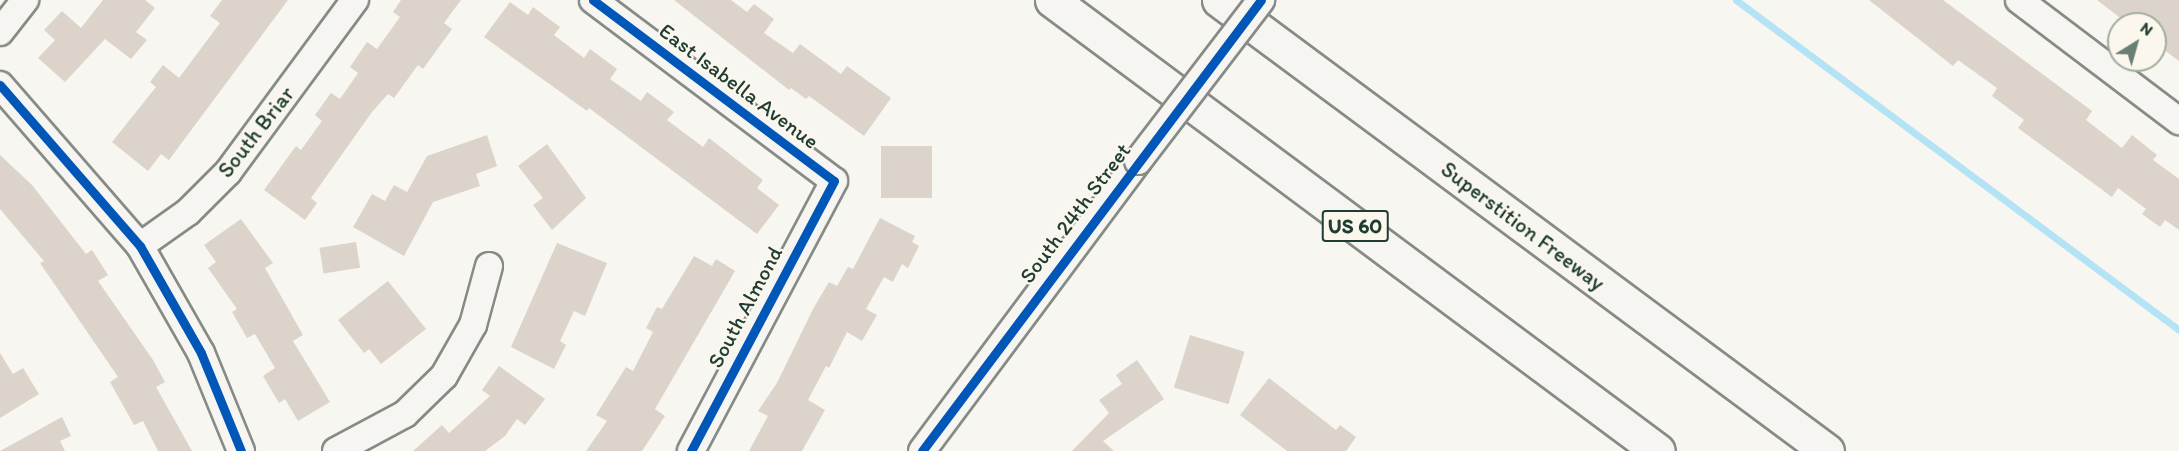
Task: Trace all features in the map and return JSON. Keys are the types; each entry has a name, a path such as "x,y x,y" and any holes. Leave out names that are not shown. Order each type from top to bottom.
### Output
{"highway":[{"name":"US 60","path":"1053,0 1658,451"},
{"name":"Superstition Freeway","path":"1219,0 1827,451"}],"street":[{"path":"0,32 25,0"},
{"name":"South Briar","path":"140,246 188,212 228,172 355,0"},
{"name":"East Isabella Avenue","path":"593,0 834,181"},
{"name":"South 24th Street","path":"922,451 1261,0"},
{"path":"2019,0 2179,120"},
{"path":"0,86 140,246 201,353 241,451"},
{"name":"South Almond","path":"691,451 834,181"},
{"path":"336,451 405,414 444,376 473,325 489,266"}],"building":[{"path":"103,0 145,0 155,8 136,32 147,40 131,59 105,39 65,82 38,58 55,40 44,30 62,11 81,28"},
{"path":"222,0 288,0 169,160 161,154 148,171 112,142 156,87 150,82 163,65 179,78 220,23 210,16"},
{"path":"401,0 461,0 444,23 452,29 423,69 418,65 394,98 388,94 372,112 311,198 317,203 305,220 264,190 296,146 301,150 322,121 315,115 331,93 340,99 358,73 350,67 367,42 377,49 400,17 393,12"},
{"path":"674,0 731,0 747,12 754,4 774,19 764,33 793,53 800,44 841,74 847,66 891,98 864,136 809,96 806,99 791,88 789,90"},
{"path":"1869,0 1943,0 2092,111 2086,120 2122,148 2132,135 2157,155 2153,160 2179,179 2179,230 2165,220 2160,227 2142,214 2146,209 2118,188 2112,197 2018,128 2024,120 1992,96 1997,88 1958,60 1953,66"},
{"path":"2097,0 2179,0 2179,61 2167,52 2167,12 2112,12"},
{"path":"510,2 528,15 533,7 560,27 554,35 584,58 590,49 617,69 610,79 641,101 647,92 674,112 667,120 703,147 709,138 763,180 757,188 779,205 757,234 589,108 587,111 484,37"},
{"path":"487,135 497,166 476,174 480,186 433,202 404,256 353,227 372,194 385,201 394,185 407,192 427,156"},
{"path":"547,144 586,198 552,230 533,205 543,198 518,166"},
{"path":"881,146 932,146 932,198 881,198"},
{"path":"0,155 32,185 86,254 92,250 108,275 98,281 153,360 165,382 156,387 192,451 158,451 143,421 134,425 110,382 118,377 40,263 44,261 0,209"},
{"path":"880,218 915,236 912,242 919,246 908,268 902,264 893,282 884,277 866,309 877,315 862,341 847,332 829,368 826,366 808,400 825,410 802,451 749,451 768,416 758,411 777,383 813,309 829,282 837,286 848,267 853,269"},
{"path":"241,219 273,263 265,268 303,335 293,341 330,402 298,421 285,399 279,403 263,376 275,368 255,334 247,338 232,312 237,309 208,268 216,262 204,245"},
{"path":"356,242 360,268 324,273 319,248"},
{"path":"557,243 607,263 585,316 574,311 560,341 566,345 554,369 511,347"},
{"path":"694,256 712,266 716,259 735,271 655,409 665,416 642,451 586,451 607,421 596,415 626,367 633,371 653,332 646,328 657,307 662,309"},
{"path":"388,281 426,329 381,364 369,349 364,353 338,320"},
{"path":"1190,335 1245,352 1228,404 1174,388"},
{"path":"0,353 13,374 23,368 39,394 0,418"},
{"path":"1137,360 1164,399 1103,441 1114,451 1072,451 1109,413 1099,400 1122,384 1116,375"},
{"path":"499,366 545,399 525,425 517,419 505,436 485,451 413,451 442,425 449,433 490,396 482,390"},
{"path":"1269,378 1336,430 1340,425 1356,437 1346,451 1287,451 1240,415"},
{"path":"62,417 71,436 60,441 65,451 0,451"}],"waterway":[{"path":"1736,0 2179,330"}],"cycle path":[{"path":"593,0 834,181 691,451"},
{"path":"922,451 1261,0"},
{"path":"0,85 140,246 201,353 241,451"}]}
